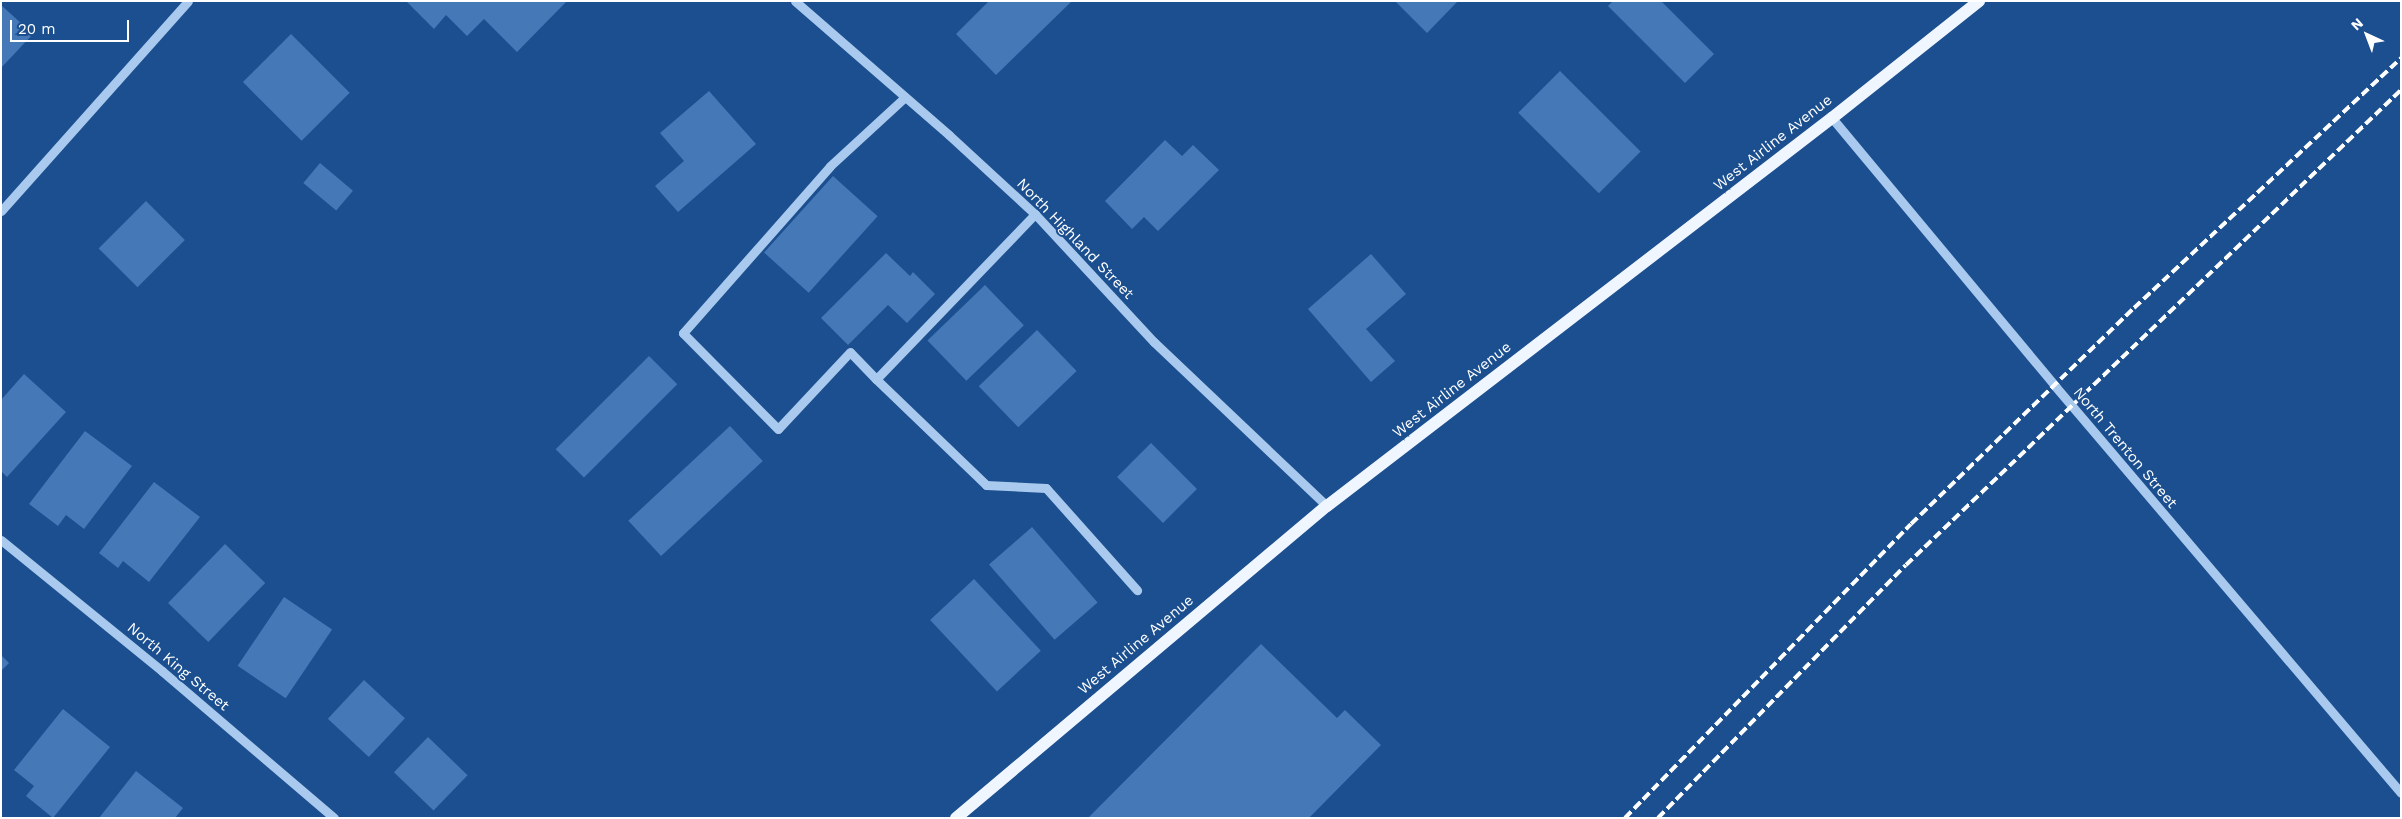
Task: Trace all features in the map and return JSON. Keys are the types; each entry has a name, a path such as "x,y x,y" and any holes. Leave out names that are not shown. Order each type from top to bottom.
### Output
{"main road":[{"name":"West Airline Avenue","path":"956,818 1327,506 1832,118 1979,1"}],"street":[{"path":"1,211 188,1"},
{"name":"North Highland Street","path":"795,1 1035,214 1154,342 1327,506"},
{"path":"905,97 830,166 684,333 778,429 850,352 986,485 1046,488 1137,590"},
{"name":"North Trenton Street","path":"1832,118 2055,386 2401,793"},
{"path":"876,379 1035,214"},
{"name":"North King Street","path":"1,540 162,671 334,818"}],"building":[{"path":"406,1 567,1 517,52 484,19 467,36 446,15 434,29"},
{"path":"989,1 1072,1 996,75 956,34"},
{"path":"1395,1 1458,1 1427,33"},
{"path":"1613,1 1661,1 1714,54 1685,83 1608,6"},
{"path":"1,5 33,34 1,68"},
{"path":"291,34 350,93 302,141 243,82"},
{"path":"1560,71 1641,152 1599,193 1518,113"},
{"path":"709,91 756,144 678,212 655,186 684,161 660,133"},
{"path":"1165,140 1182,156 1193,145 1219,170 1158,231 1144,217 1132,229 1105,201"},
{"path":"320,163 353,191 336,211 303,183"},
{"path":"833,176 878,216 809,293 764,253"},
{"path":"146,201 185,240 138,287 99,248"},
{"path":"886,253 910,276 913,272 935,294 907,323 888,305 848,345 821,318"},
{"path":"1371,254 1406,294 1366,329 1395,361 1371,382 1308,309"},
{"path":"985,285 1024,325 966,381 927,341"},
{"path":"1037,330 1077,371 1018,427 979,386"},
{"path":"649,356 677,384 584,478 556,449"},
{"path":"24,374 66,412 7,477 1,471 1,400"},
{"path":"730,426 763,461 661,556 628,521"},
{"path":"85,431 132,466 84,529 66,515 58,526 29,504"},
{"path":"1151,443 1197,489 1163,523 1117,477"},
{"path":"154,482 200,517 149,582 123,561 118,568 99,553"},
{"path":"1032,527 1098,602 1055,640 989,564"},
{"path":"225,544 265,583 208,642 168,603"},
{"path":"974,579 1041,651 997,692 930,620"},
{"path":"284,597 332,629 286,698 238,666"},
{"path":"1261,644 1337,718 1345,710 1381,745 1309,818 1088,818"},
{"path":"1,655 9,663 1,671"},
{"path":"364,680 405,718 369,757 328,719"},
{"path":"63,709 110,747 53,818 26,796 34,786 14,770"},
{"path":"428,737 468,775 434,810 394,772"},
{"path":"136,771 183,808 175,818 99,818"}],"railway":[{"path":"1625,818 1911,524 2134,308 2401,58"},
{"path":"1658,818 1906,565 2401,90"}]}
